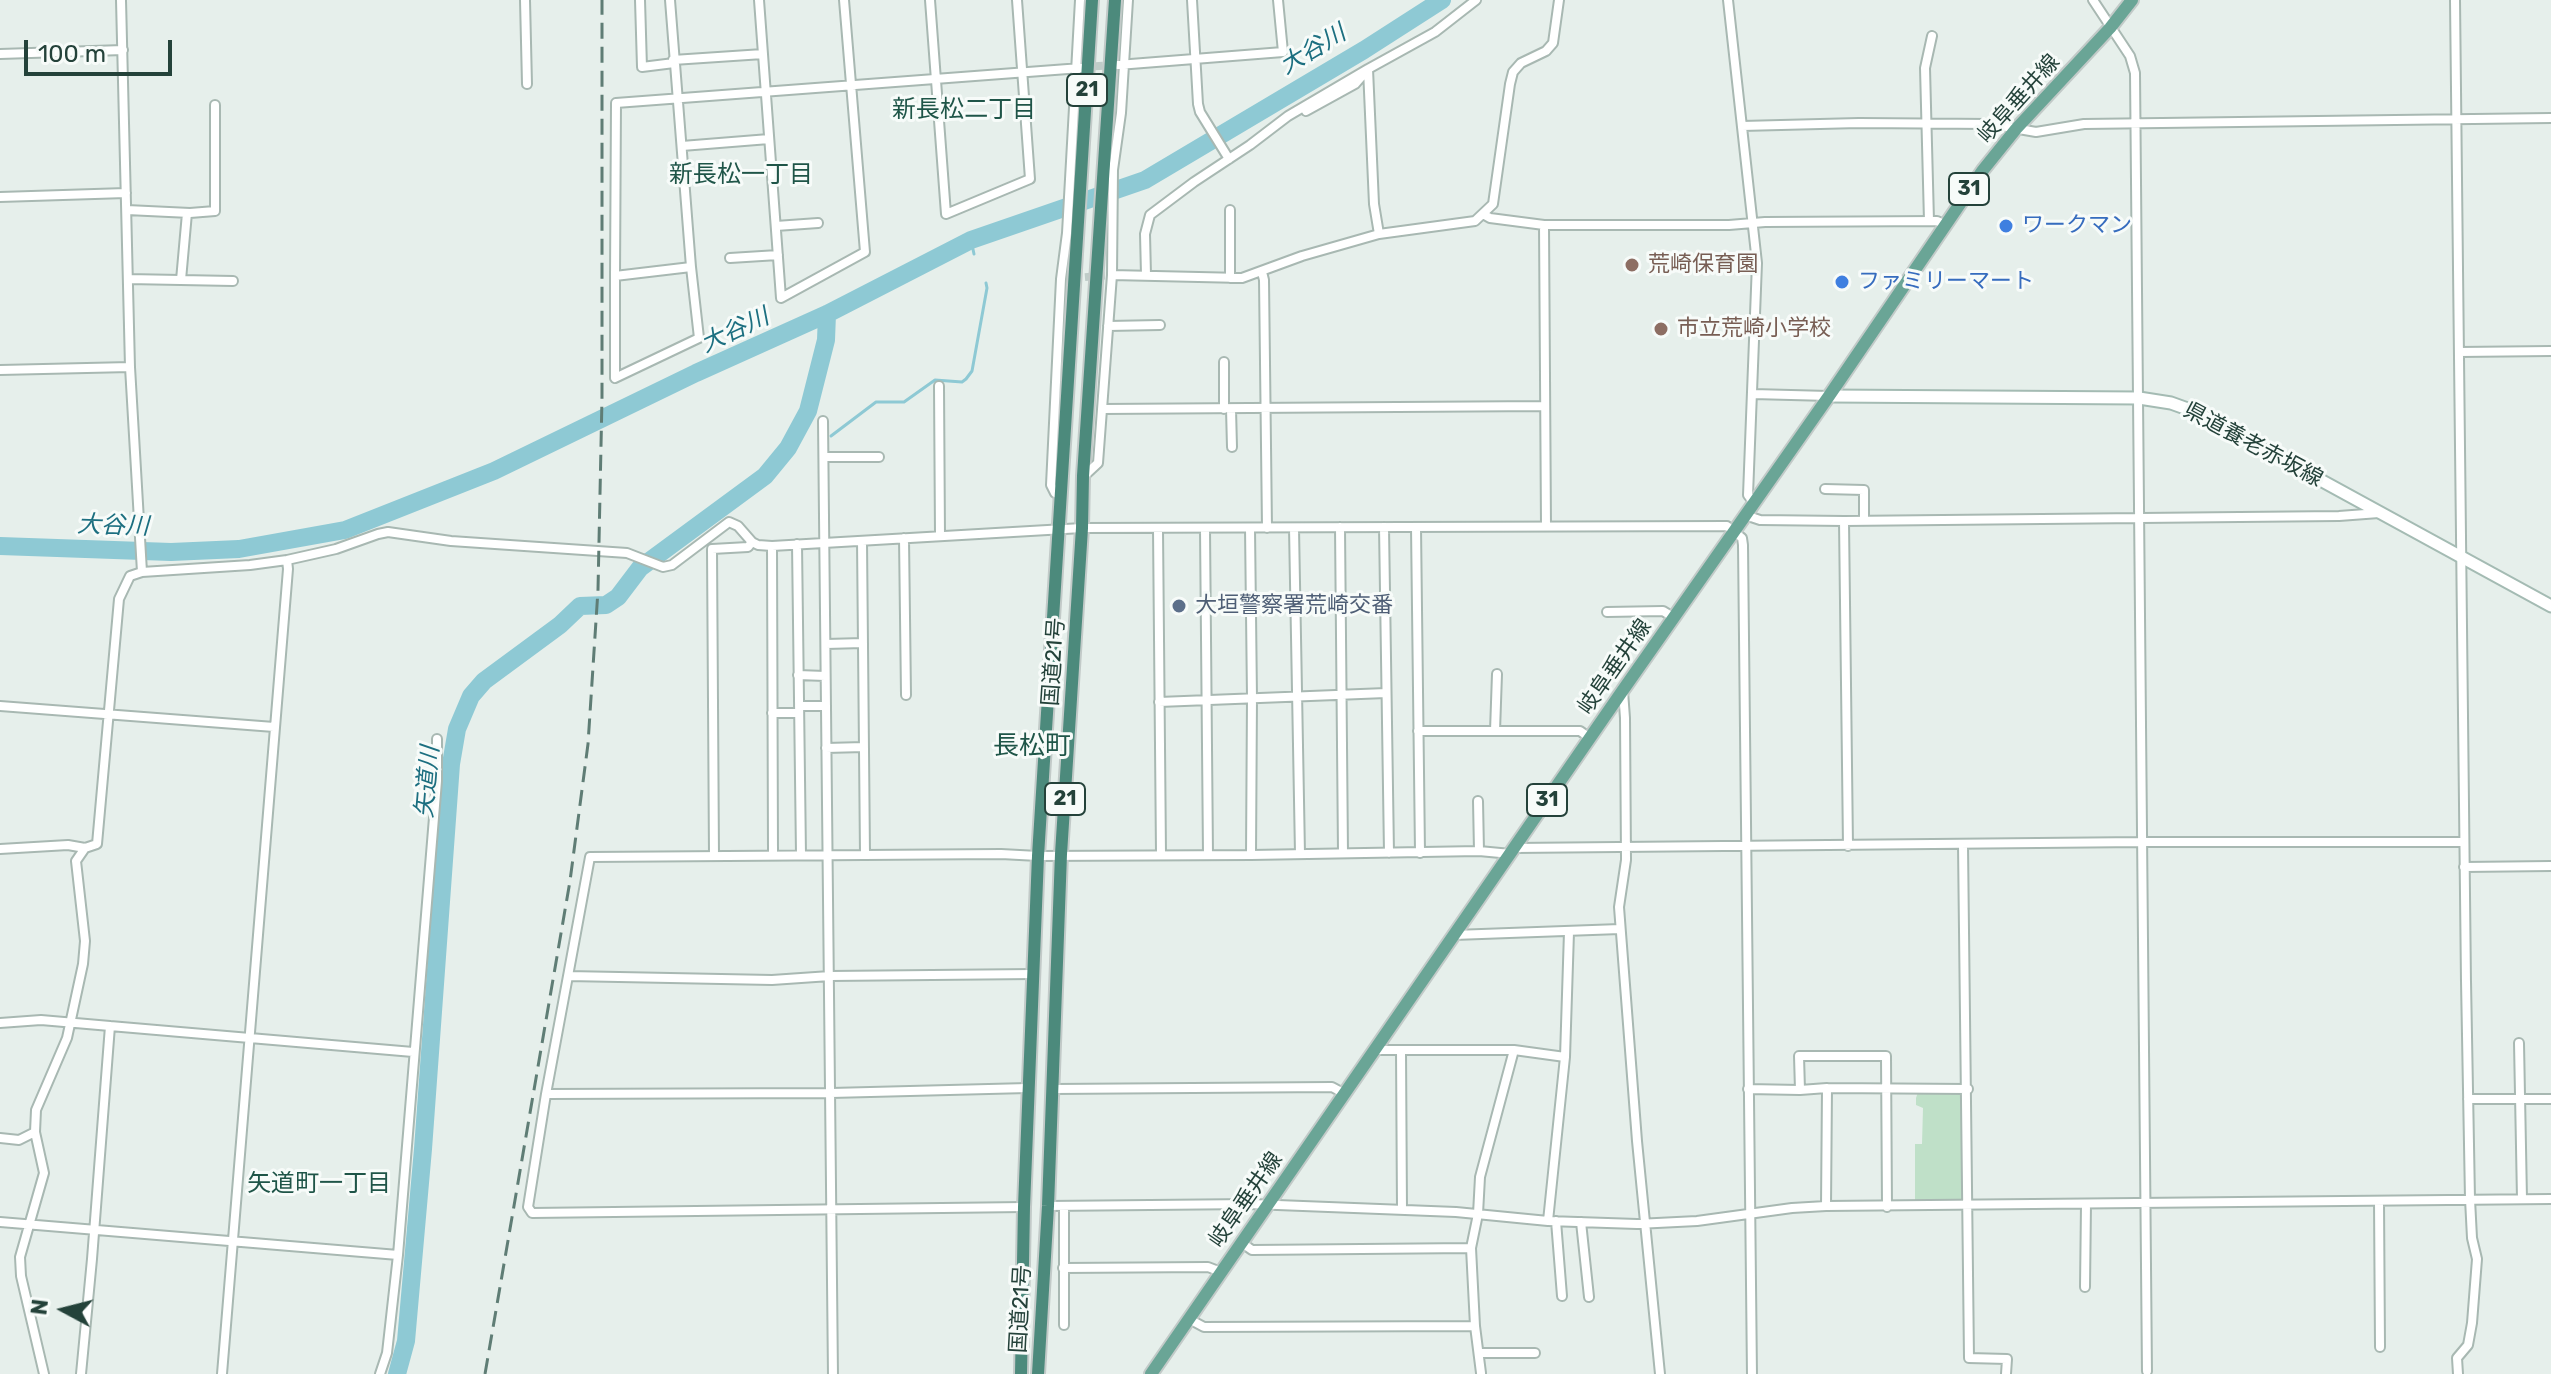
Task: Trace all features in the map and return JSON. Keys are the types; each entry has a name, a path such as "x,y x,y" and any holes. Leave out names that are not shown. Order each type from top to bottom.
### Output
{"highway":[{"name":"国道21号","path":"1021,1374 1024,1207 1038,856 1078,225 1076,178 1092,0"},
{"name":"国道21号","path":"1040,1374 1061,854 1083,476 1106,221 1115,0"}],"main road":[{"name":"岐阜垂井線","path":"1151,1374 1829,396 1944,224 2016,129 2132,0"},
{"name":"県道養老赤坂線","path":"1829,396 2139,398 2171,403 2196,412 2551,606"}],"street":[{"path":"121,0 130,367 141,569"},
{"path":"525,0 527,84"},
{"path":"640,0 642,67 674,61 763,54"},
{"path":"670,0 674,61 678,98 682,146 691,267 699,338 615,378 616,103 678,98 766,92 850,85 936,80 1078,68"},
{"path":"759,0 781,298 865,252 844,0"},
{"path":"930,0 946,214 1030,179 1017,0"},
{"path":"1061,496 1055,493 1051,485 1061,279 1076,178 1080,0"},
{"path":"1108,173 1121,113 1121,65 1128,0"},
{"path":"1192,0 1198,104 1227,156"},
{"path":"1121,65 1283,52 1278,0"},
{"path":"1146,275 1145,234 1150,215 1227,156 1296,111 1435,32 1476,0"},
{"path":"1112,275 1242,278 1302,256 1379,234 1475,221 1493,204 1513,72 1521,63 1546,51 1553,43 1559,0"},
{"path":"1728,0 1758,282 1748,495 1754,503"},
{"path":"2093,0 2130,56 2135,73 2147,1371"},
{"path":"2455,0 2468,1099 2472,1238 2477,1259 2472,1323 2468,1345 2457,1358 2458,1374"},
{"path":"1929,221 1925,68 1932,36"},
{"path":"0,54 123,50"},
{"path":"1368,69 1374,204 1379,234"},
{"path":"127,210 215,211 215,105"},
{"path":"1742,126 1990,124 2036,132 2084,124 2551,118"},
{"path":"682,146 769,139"},
{"path":"0,197 126,193"},
{"path":"1230,210 1230,278"},
{"path":"181,280 187,213"},
{"path":"1483,214 1490,218 1544,225 1929,221 1944,224"},
{"path":"1083,476 1098,463 1112,275 1106,221"},
{"path":"776,226 818,223"},
{"path":"1544,225 1546,526"},
{"path":"730,258 778,255"},
{"path":"615,276 691,267"},
{"path":"1262,272 1267,528"},
{"path":"128,279 233,281"},
{"path":"1108,326 1160,325"},
{"path":"2459,352 2551,351"},
{"path":"1224,362 1232,447"},
{"path":"0,370 130,367"},
{"path":"939,386 940,536"},
{"path":"1753,394 1829,396"},
{"path":"1102,409 1545,406"},
{"path":"823,421 833,1374"},
{"path":"824,457 879,457"},
{"path":"1825,489 1864,490 1864,521"},
{"path":"1745,515 1760,520 1864,521 2381,513"},
{"path":"1844,521 1848,846"},
{"path":"0,849 68,845 85,848 97,844 119,599 130,576 141,569 250,565 287,560 336,549 388,532 420,538 638,555 663,567 672,565 729,522 738,526 752,542 772,546 1082,528 1722,524 1742,538 1743,545 1752,1374"},
{"path":"1340,527 1343,853"},
{"path":"1384,527 1389,853"},
{"path":"1416,527 1420,853"},
{"path":"1250,528 1251,855"},
{"path":"1294,528 1300,854"},
{"path":"1158,529 1161,854"},
{"path":"1205,529 1208,855"},
{"path":"904,538 906,695"},
{"path":"862,541 865,855"},
{"path":"714,856 712,549 748,547 752,542"},
{"path":"797,544 801,855"},
{"path":"772,546 773,855"},
{"path":"222,1374 287,560"},
{"path":"1607,612 1663,611 1673,617"},
{"path":"826,644 863,643"},
{"path":"1495,731 1497,674"},
{"path":"798,675 825,676"},
{"path":"1623,690 1626,846 1619,907 1620,929 1660,1374"},
{"path":"1159,702 1386,693"},
{"path":"0,706 274,727"},
{"path":"772,713 825,706"},
{"path":"1418,731 1580,731 1590,738"},
{"path":"380,1374 387,1353 398,1255 437,781 437,739"},
{"path":"826,748 864,747"},
{"path":"1478,801 1479,851"},
{"path":"1024,1207 532,1213 528,1207 546,1094 590,857 1251,855 1626,846 2464,842"},
{"path":"1963,845 1969,1358 2007,1359 2006,1374"},
{"path":"44,1374 21,1276 20,1257 44,1173 35,1132 36,1110 72,1023 85,941 76,861 85,848"},
{"path":"2464,867 2551,866"},
{"path":"1454,935 1620,929"},
{"path":"1562,1296 1552,1221 1565,1057 1569,932"},
{"path":"568,976 772,980 830,976 1034,974"},
{"path":"0,1023 41,1020 413,1052"},
{"path":"81,1374 110,1026"},
{"path":"2519,1043 2522,1199"},
{"path":"1375,1050 1514,1050 1565,1057"},
{"path":"1401,1050 1402,1210"},
{"path":"1481,1373 1471,1248 1478,1214 1480,1177 1514,1050"},
{"path":"1800,1090 1799,1056 1886,1056 1887,1207"},
{"path":"1053,1089 1332,1087 1345,1094"},
{"path":"546,1094 831,1093 1028,1088"},
{"path":"1826,1206 1827,1088"},
{"path":"1748,1089 1968,1089"},
{"path":"2468,1099 2551,1099"},
{"path":"0,1138 19,1140 35,1132"},
{"path":"1048,1206 1268,1205 1478,1214 1552,1221 1646,1223 1697,1221 1826,1206 2551,1199"},
{"path":"2379,1201 2380,1347"},
{"path":"2085,1287 2086,1204"},
{"path":"1064,1206 1064,1325"},
{"path":"0,1222 398,1255"},
{"path":"1581,1222 1589,1297"},
{"path":"1242,1243 1252,1250 1471,1248"},
{"path":"1063,1268 1208,1267 1221,1272"},
{"path":"1189,1319 1204,1327 1475,1326"},
{"path":"1479,1353 1535,1353"}],"green space":[{"path":"1963,1084 1964,1200 1915,1200 1915,1144 1922,1144 1923,1108 1916,1105 1916,1098 1926,1085"}],"waterway":[{"name":"大谷川","path":"0,546 171,552 239,549 345,530 494,471 696,373 827,314 971,240 1145,180 1442,0"},
{"path":"971,240 974,254"},
{"path":"831,436 876,402 904,402 935,380 962,382 966,379 972,371 986,283"},
{"name":"矢道川","path":"397,1374 406,1341 451,764 457,729 471,696 484,681 560,625 580,606 606,605 618,597 640,568 765,476 788,448 808,411 826,340 827,314"}],"tunnel":[{"path":"1083,67 1113,65"},
{"path":"1061,279 1112,275"}],"railway":[{"path":"485,1374 570,881 588,744 598,590 602,398 602,0"}],"place":[{"name":"ワークマン","path":"2006,226"},
{"name":"荒崎保育園","path":"1632,265"},
{"name":"ファミリーマート","path":"1842,282"},
{"name":"市立荒崎小学校","path":"1661,329"},
{"name":"大垣警察署荒崎交番","path":"1179,606"}],"district":[{"name":"新長松二丁目","path":"964,110"},
{"name":"新長松一丁目","path":"741,175"},
{"name":"長松町","path":"1032,746"},
{"name":"矢道町一丁目","path":"319,1184"}]}
